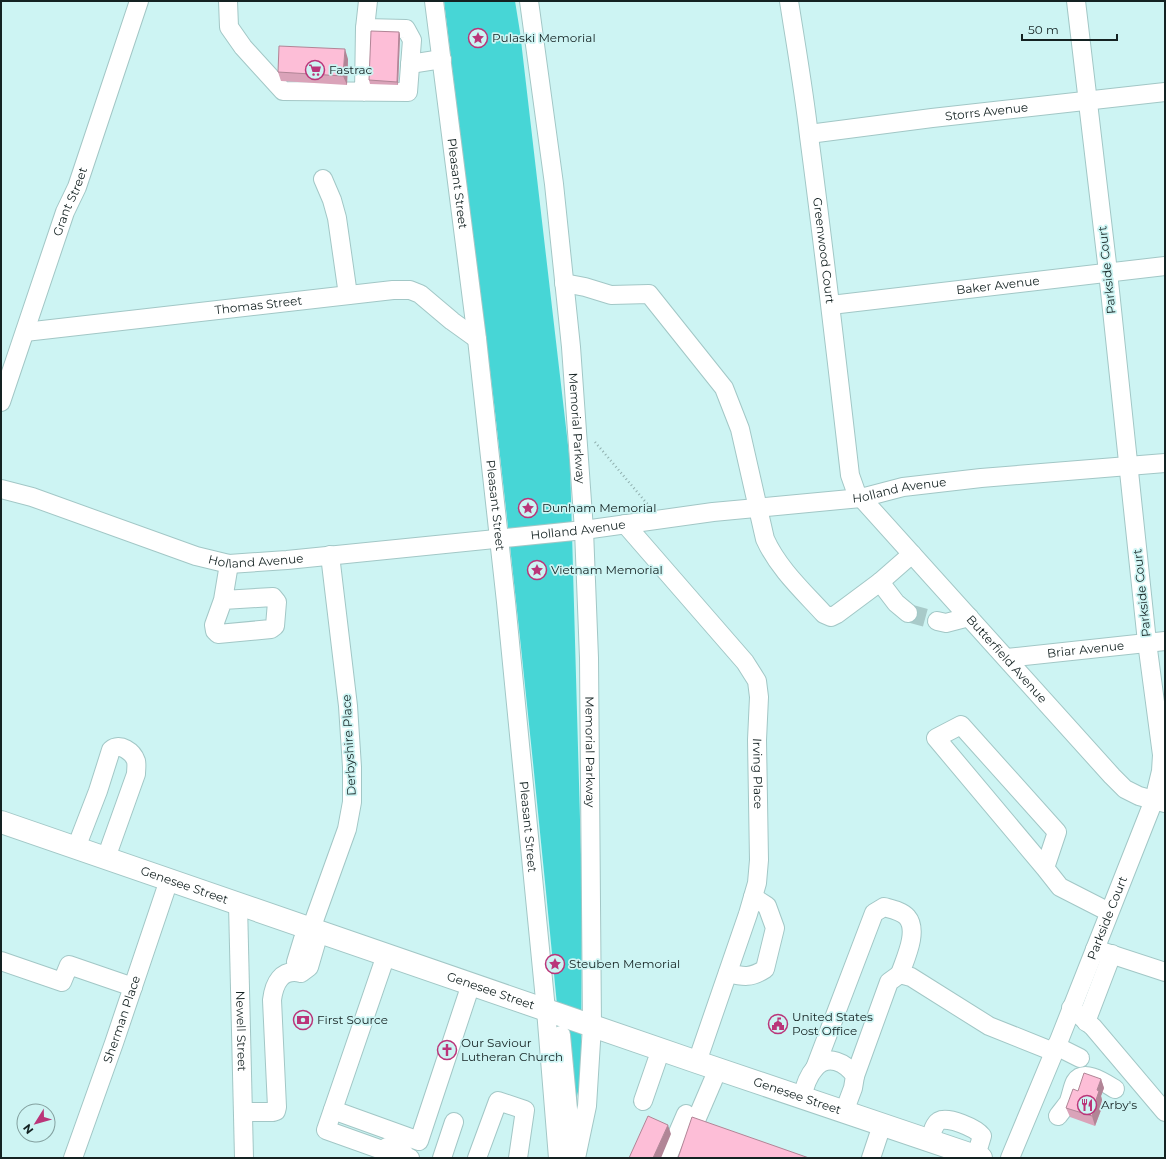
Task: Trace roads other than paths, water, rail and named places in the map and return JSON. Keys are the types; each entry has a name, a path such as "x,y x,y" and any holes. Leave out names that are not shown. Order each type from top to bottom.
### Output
{"main road":[{"name":"Genesee Street","path":"1,822 592,1026 978,1157"}],"street":[{"name":"Grant Street","path":"1,402 65,212 77,187 139,1"},
{"path":"228,1 229,27 243,47 284,92 408,92 412,40 406,29 365,28"},
{"path":"364,92 365,28 368,1"},
{"name":"Pleasant Street","path":"434,1 477,339 498,538 553,1012"},
{"name":"Memorial Parkway","path":"529,1 554,184 571,347 584,530 588,658 592,1026 587,1106 576,1158"},
{"name":"Greenwood Court","path":"789,1 809,134 831,305 850,475 856,492 860,498"},
{"name":"Parkside Court","path":"1010,1158 1109,912 1159,802 1162,755 1147,642 1108,272 1076,1"},
{"path":"410,64 442,59"},
{"name":"Storrs Avenue","path":"809,134 932,118 1165,92"},
{"path":"323,179 332,200 337,218 348,295"},
{"name":"Baker Avenue","path":"831,305 1165,266"},
{"path":"564,283 585,287 611,295 649,294 724,388 740,429 765,539 769,549 785,572 824,614 831,617 837,614 880,582 912,554"},
{"name":"Thomas Street","path":"25,332 393,290 410,290 420,294 452,321 477,339"},
{"name":"Holland Avenue","path":"1,489 32,497 196,556 229,564 584,530 713,512 860,498 903,487 989,477 1165,463"},
{"name":"Butterfield Avenue","path":"860,498 1007,658 1112,776 1125,789 1138,796 1159,802"},
{"name":"Irving Place","path":"625,524 740,657 757,681 759,697 757,740 759,860 757,883 697,1062"},
{"name":"Derbyshire Place","path":"311,929 347,829 352,802 352,767 348,706 330,555"},
{"path":"223,600 229,564"},
{"path":"880,582 896,603 908,613"},
{"path":"937,621 946,623 969,617"},
{"name":"Briar Avenue","path":"1007,658 1165,641"},
{"path":"1045,868 1057,832 961,725 936,738 1060,887 1109,912"},
{"path":"76,848 98,791 111,750 115,747 119,747 134,755 137,763 136,774 106,858"},
{"name":"Sherman Place","path":"72,1158 114,1043 169,880"},
{"path":"728,973 741,976 756,975 765,969 776,928 767,906 753,897"},
{"name":"Newell Street","path":"238,904 244,1158"},
{"path":"802,1098 805,1085 815,1068 874,913 884,907 897,911 907,917 912,928 911,940 900,974 888,982 844,1112"},
{"path":"243,1112 276,1111 272,1000 274,988 285,974 294,971 301,973 309,967 316,943 311,929"},
{"path":"1095,949 1165,972"},
{"path":"1086,1022 1112,954"},
{"path":"386,955 326,1130 382,1150 387,1147 403,1152 410,1158"},
{"path":"1,961 62,982 69,965 133,987"},
{"path":"900,974 911,977 989,1026 1080,1058"},
{"path":"333,1110 419,1141 471,984"},
{"path":"1071,1008 1093,1027 1165,1112"},
{"path":"553,1012 558,1158"},
{"path":"553,1012 572,1158"},
{"path":"643,1101 661,1049"},
{"path":"815,1068 830,1060 842,1063 855,1076"},
{"path":"667,1158 718,1069"},
{"path":"1058,1116 1068,1103 1076,1081 1081,1077 1087,1076 1104,1082 1115,1089"},
{"path":"477,1158 498,1101 525,1110 518,1158"},
{"path":"442,1158 454,1122"},
{"path":"871,1158 882,1125"}],"tunnel":[{"path":"908,613 937,621"}],"place":[{"name":"Pulaski Memorial","path":"478,38"},
{"name":"Fastrac","path":"315,70"},
{"name":"Dunham Memorial","path":"528,508"},
{"name":"Vietnam Memorial","path":"537,570"},
{"name":"Steuben Memorial","path":"555,964"},
{"name":"First Source","path":"303,1020"},
{"name":"United States Post Office","path":"778,1024"},
{"name":"Our Saviour Lutheran Church","path":"447,1050"},
{"name":"Arby's","path":"1087,1105"}]}
